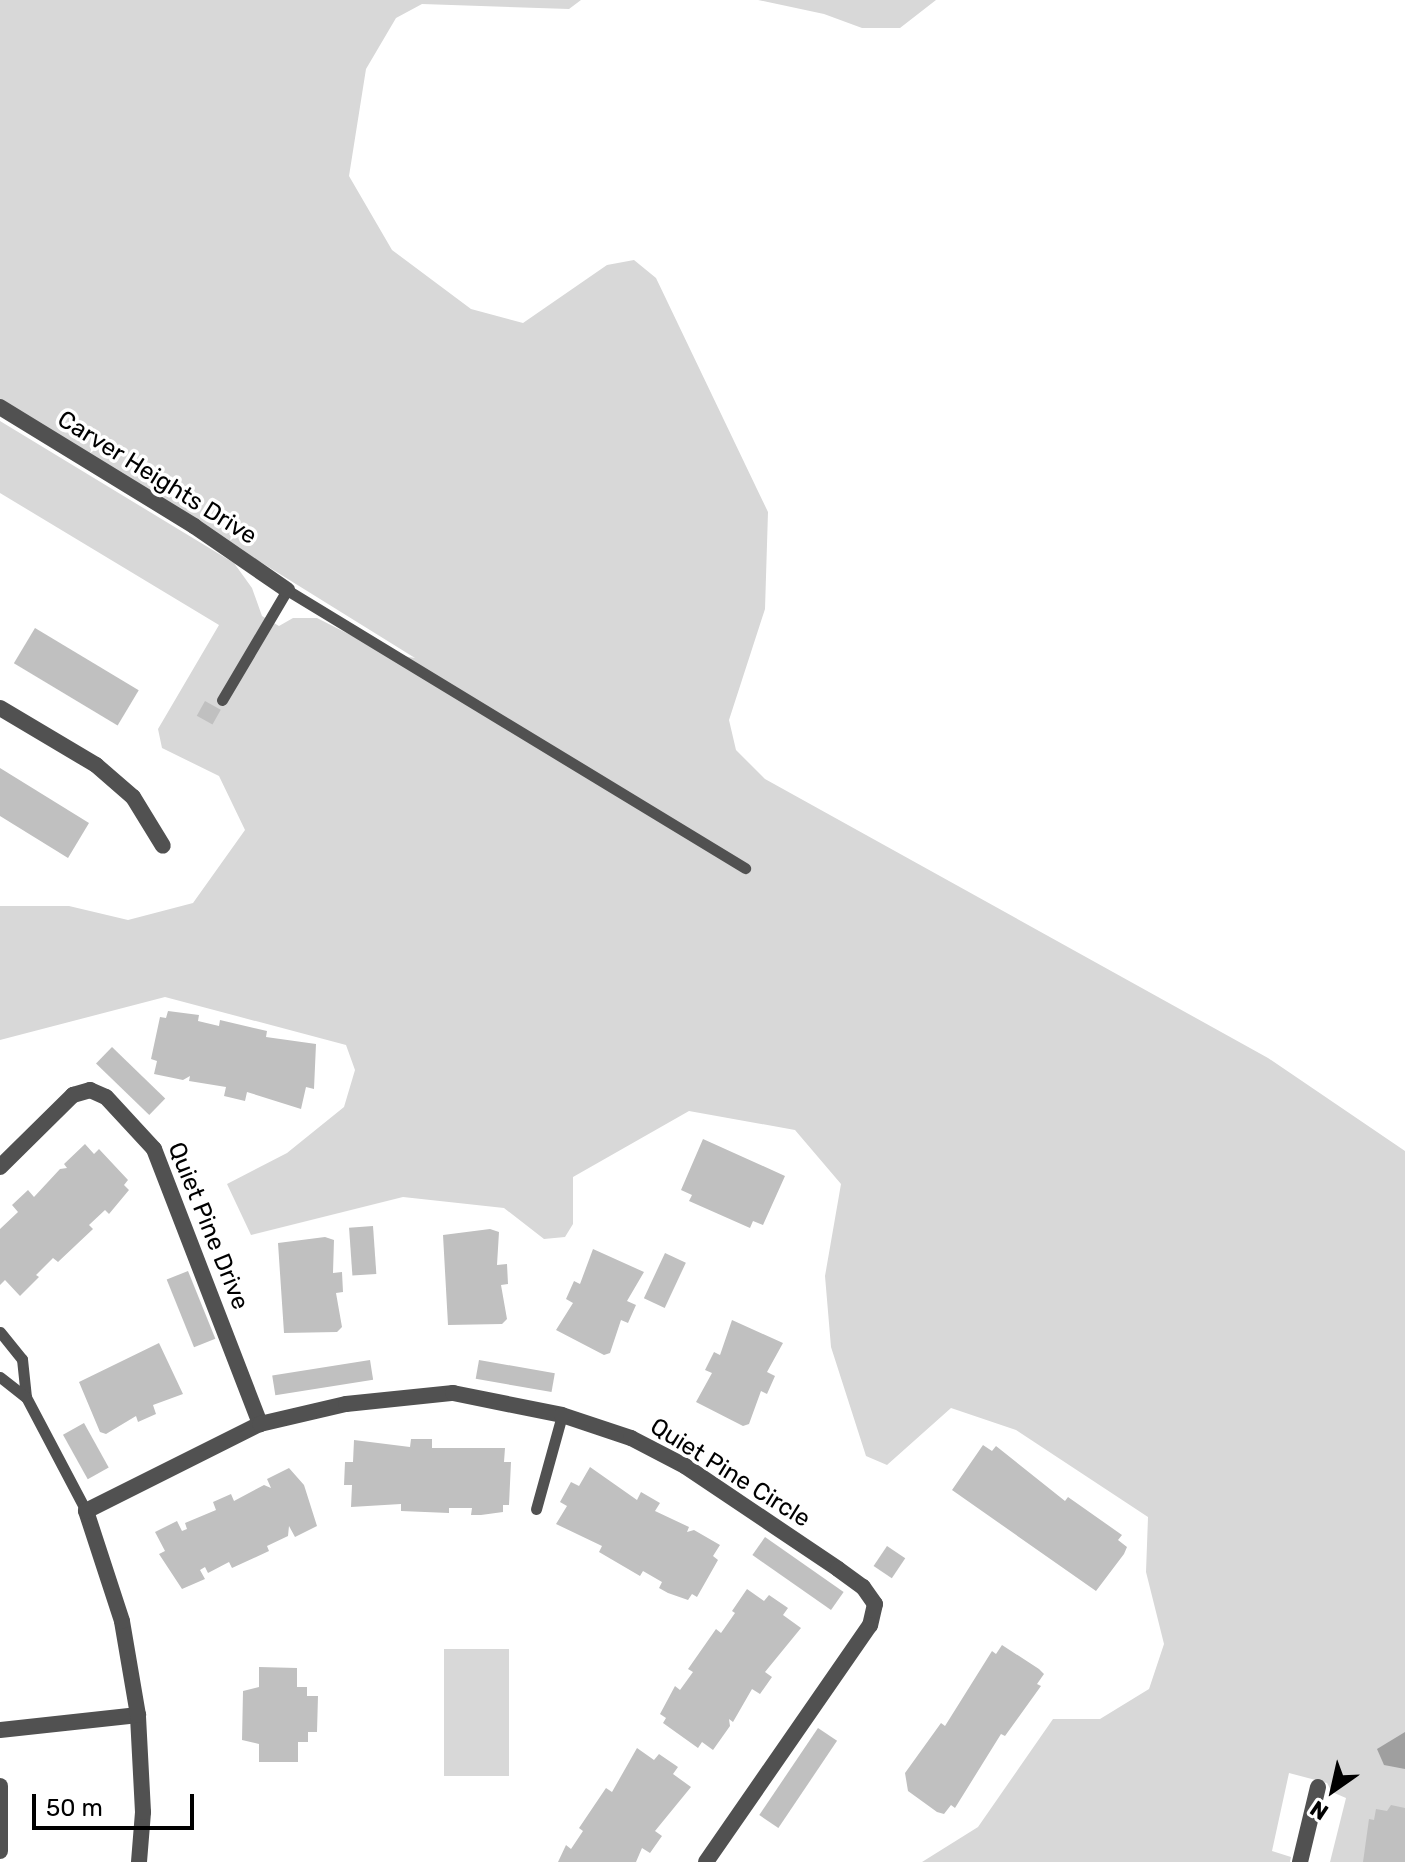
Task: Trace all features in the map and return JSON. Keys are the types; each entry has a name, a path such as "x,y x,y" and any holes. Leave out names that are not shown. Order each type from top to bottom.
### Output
{"street":[{"name":"Carver Heights Drive","path":"0,407 194,526 287,590"},
{"path":"0,708 96,765 133,797 163,846"},
{"name":"Quiet Pine Drive","path":"0,1167 73,1095 90,1090 106,1097 154,1149 260,1424"},
{"name":"Quiet Pine Circle","path":"86,1511 260,1424 346,1404 440,1394 562,1415 631,1438 685,1466 863,1587 875,1604 870,1625 706,1862"},
{"path":"86,1511 122,1621 138,1715 143,1812 139,1862"},
{"path":"0,1730 138,1715"},
{"path":"0,1786 0,1851"},
{"path":"1300,1862 1318,1787"}],"lane":[{"path":"222,700 287,590 745,868"},
{"path":"0,1332 22,1359 26,1397 86,1511"},
{"path":"0,1377 26,1397"},
{"path":"536,1509 562,1415"}],"shaded area":[{"path":"0,0 581,0 569,9 422,4 396,18 366,69 349,176 392,250 471,309 523,323 607,265 634,260 656,278 768,512 765,609 729,720 736,750 765,779 1268,1058 1405,1151 1405,1862 1330,1862 1346,1798 1332,1792 1327,1783 1289,1773 1272,1851 1291,1857 1290,1862 922,1862 978,1827 1053,1719 1100,1719 1149,1689 1164,1644 1146,1572 1148,1517 1016,1430 951,1408 887,1465 866,1456 831,1347 825,1276 841,1184 795,1130 689,1111 573,1177 573,1224 565,1237 544,1239 504,1208 403,1197 251,1235 227,1184 287,1153 344,1107 355,1070 346,1045 165,997 0,1040 0,906 69,906 128,920 193,903 245,830 219,776 162,748 158,729 219,625 0,493 0,421 234,563 252,588 262,616 279,626 293,618 317,618 386,653 415,658 0,400"},
{"path":"758,0 936,0 900,28 862,28 824,14"},
{"path":"444,1649 509,1649 509,1776 444,1776"},
{"path":"1405,1732 1405,1769 1384,1765 1377,1749"}],"building":[{"path":"35,628 139,690 118,725 14,663"},
{"path":"205,701 221,710 213,725 197,716"},
{"path":"0,768 89,823 68,858 0,816"},
{"path":"168,1011 199,1015 198,1021 219,1026 220,1020 267,1031 266,1037 316,1044 314,1089 306,1087 301,1109 247,1092 245,1101 224,1096 226,1087 189,1081 190,1076 183,1080 154,1074 157,1061 151,1059 160,1017 166,1018"},
{"path":"112,1047 165,1098 149,1115 96,1064"},
{"path":"703,1139 785,1176 763,1225 753,1221 750,1228 689,1201 692,1195 681,1190"},
{"path":"85,1144 94,1154 99,1149 128,1180 124,1185 129,1190 109,1214 105,1210 89,1225 93,1229 58,1262 53,1258 20,1296 5,1280 0,1285 0,1229 18,1212 12,1205 28,1190 34,1197 60,1169 67,1168 64,1164"},
{"path":"373,1226 376,1274 352,1276 349,1228"},
{"path":"490,1229 499,1232 497,1265 507,1264 508,1284 501,1285 507,1319 502,1324 448,1325 443,1235"},
{"path":"325,1237 334,1240 333,1273 342,1272 343,1292 336,1293 342,1327 337,1332 284,1333 278,1243"},
{"path":"593,1249 644,1272 627,1301 636,1305 628,1323 621,1320 610,1353 604,1355 556,1330 573,1303 566,1299 574,1281 580,1284"},
{"path":"665,1253 686,1263 665,1308 644,1298"},
{"path":"188,1271 215,1339 194,1347 167,1280"},
{"path":"732,1320 783,1343 767,1372 775,1376 767,1394 761,1391 749,1424 743,1426 696,1402 712,1373 705,1370 714,1352 720,1355"},
{"path":"159,1343 183,1394 153,1405 156,1414 138,1422 136,1416 106,1434 100,1432 79,1382"},
{"path":"370,1360 373,1380 275,1395 272,1375"},
{"path":"479,1360 555,1373 552,1392 476,1379"},
{"path":"84,1423 109,1468 88,1479 63,1435"},
{"path":"411,1439 432,1439 432,1448 505,1448 504,1462 511,1462 509,1505 503,1505 503,1512 481,1515 471,1515 472,1508 449,1508 449,1513 401,1511 401,1504 351,1507 352,1485 344,1485 345,1462 353,1462 354,1440 410,1447"},
{"path":"983,1445 992,1451 996,1446 1065,1501 1068,1497 1122,1535 1118,1540 1127,1547 1124,1554 1096,1591 952,1490"},
{"path":"590,1467 637,1500 641,1492 660,1503 655,1511 689,1527 687,1532 694,1530 720,1545 713,1556 718,1560 697,1597 692,1594 688,1600 668,1593 659,1588 662,1582 643,1571 640,1576 599,1552 602,1546 556,1524 567,1506 560,1502 571,1482 579,1486"},
{"path":"289,1468 304,1485 317,1526 295,1537 289,1526 288,1536 267,1546 269,1551 232,1568 229,1562 208,1573 205,1567 200,1570 205,1579 182,1589 159,1554 165,1551 155,1532 177,1521 182,1531 187,1529 185,1523 216,1510 213,1502 231,1494 234,1501 264,1485 271,1488 267,1479"},
{"path":"765,1537 844,1592 831,1610 752,1555"},
{"path":"887,1546 905,1558 892,1578 874,1566"},
{"path":"747,1589 764,1601 769,1595 788,1608 783,1615 801,1628 765,1672 772,1677 760,1694 752,1689 733,1722 729,1719 730,1726 713,1750 702,1742 698,1748 663,1723 666,1718 660,1714 675,1686 680,1690 693,1672 688,1669 716,1629 721,1633 735,1613 732,1611"},
{"path":"1002,1645 1044,1674 1037,1684 1041,1686 1005,1736 1001,1734 955,1808 951,1805 944,1814 937,1812 908,1791 905,1773 941,1723 945,1726 992,1651 996,1654"},
{"path":"259,1667 297,1668 297,1687 307,1687 307,1696 318,1696 317,1732 308,1732 308,1742 298,1742 298,1762 259,1762 259,1744 242,1740 243,1691 259,1687"},
{"path":"818,1728 837,1741 778,1828 759,1815"},
{"path":"637,1748 654,1760 659,1754 678,1767 673,1774 691,1787 655,1831 662,1836 650,1853 642,1848 636,1862 558,1862 566,1845 571,1849 583,1831 579,1828 606,1788 612,1792"},
{"path":"1391,1805 1405,1808 1405,1862 1363,1862 1369,1819 1374,1820 1376,1809 1387,1811"}]}
